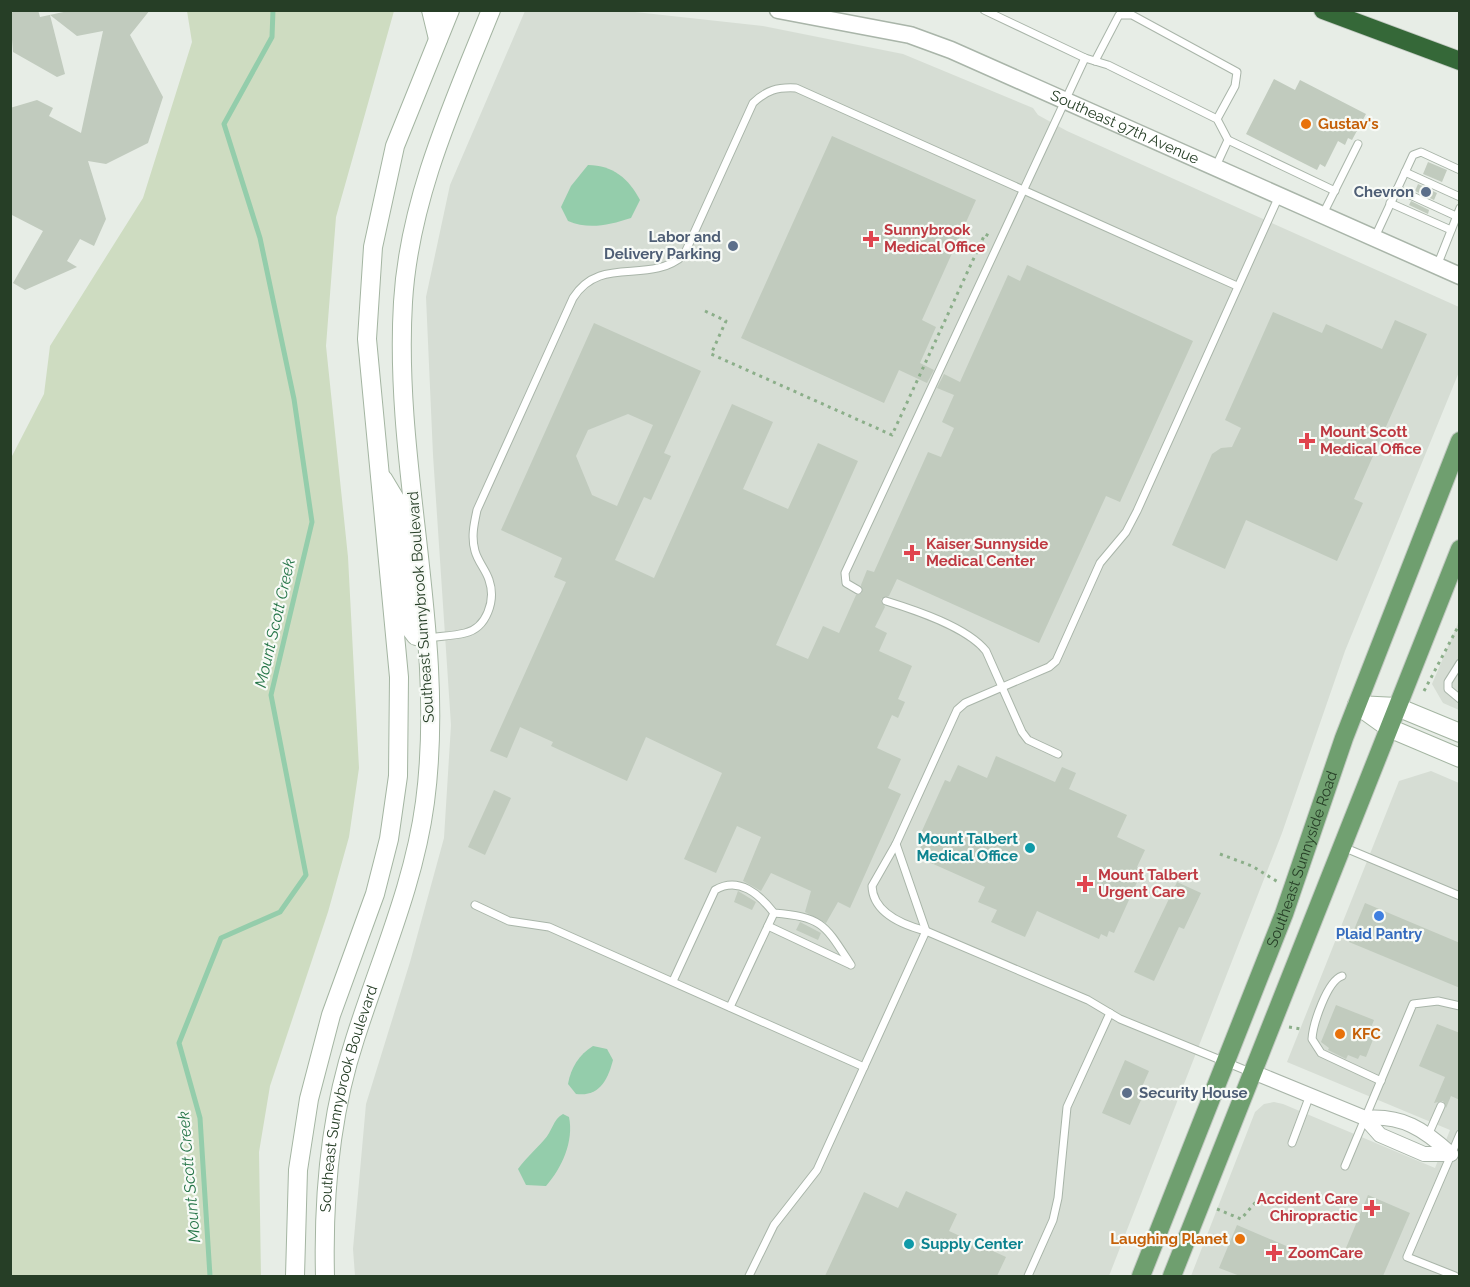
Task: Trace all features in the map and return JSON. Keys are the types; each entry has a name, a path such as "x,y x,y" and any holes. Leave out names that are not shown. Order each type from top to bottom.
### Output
{"highway":[{"path":"1323,10 1460,61"}],"main road":[{"path":"431,10 438,39"},
{"name":"Southeast Sunnybrook Boulevard","path":"295,1276 298,1170 309,1099 331,1015 378,880 394,805 400,710 367,339 373,247 395,147 450,10"},
{"name":"Southeast Sunnybrook Boulevard","path":"324,1276 327,1190 339,1100 354,1041 407,891 418,846 428,776 430,690 403,370 405,278 422,193 434,153 491,10"},
{"name":"Southeast Sunnyside Road","path":"1141,1276 1293,889 1318,810 1357,705 1460,441"},
{"path":"379,473 398,504 410,628 416,636 426,638"},
{"name":"Southeast Sunnyside Road","path":"1172,1276 1460,549"},
{"path":"1357,705 1397,707 1460,733"},
{"path":"1357,705 1389,728 1460,758"}],"street":[{"name":"Southeast 97th Avenue","path":"778,10 847,16 910,34 1064,99 1460,276"},
{"path":"1253,1072 1365,1118 1380,1136 1424,1154 1455,1156"},
{"path":"1365,1118 1388,1116 1429,1134 1455,1156"}],"lane":[{"path":"984,10 1217,119 1228,140 1335,191"},
{"path":"1095,62 1119,15 1132,15 1237,72 1235,86 1217,119"},
{"path":"858,590 846,583 845,573 1085,58"},
{"path":"426,638 467,633 480,624 488,614 492,598 489,580 475,550 473,531 477,510 573,298 581,286 594,276 662,269 684,255 753,103 765,91 781,87 796,88 1237,286"},
{"path":"1216,166 1228,140"},
{"path":"1323,214 1358,144"},
{"path":"1375,237 1413,154 1420,152 1460,170"},
{"path":"1405,172 1460,196"},
{"path":"1397,189 1456,216"},
{"path":"1253,1072 1226,1063 1110,1013 1088,1000 926,931 909,927 890,915 875,901 872,886 896,844 953,716 965,703 1049,667 1056,661 1100,563 1126,532 1137,511 1280,195"},
{"path":"1390,203 1450,230"},
{"path":"1437,266 1460,208"},
{"path":"886,601 918,611 978,641 1028,740 1058,754"},
{"path":"1460,663 1448,682 1450,693 1460,699"},
{"path":"749,1276 774,1225 817,1170 926,931 896,844"},
{"path":"1342,847 1460,896"},
{"path":"673,981 715,890 726,884 741,886 759,894 774,913 802,915 826,926 851,965 768,926"},
{"path":"475,905 509,921 549,927 864,1067"},
{"path":"730,1007 774,913"},
{"path":"1342,976 1336,978 1326,995 1312,1039 1321,1053 1381,1081"},
{"path":"1345,1166 1413,1004 1438,1001 1460,1006"},
{"path":"1028,1276 1053,1220 1059,1198 1067,1107 1110,1013"},
{"path":"1292,1143 1310,1095"},
{"path":"1429,1134 1441,1106"},
{"path":"1455,1276 1407,1257 1455,1156 1460,1134"}],"path":[{"path":"705,311 726,321 711,354 892,435 985,234 999,240"},
{"path":"1432,679 1460,623"},
{"path":"1221,854 1252,866 1267,877 1293,889"},
{"path":"1272,1023 1300,1031 1305,1020 1315,1024"},
{"path":"1202,1202 1241,1219 1262,1196"}],"shaded area":[{"path":"187,11 394,11 336,217 326,346 348,557 359,768 349,837 328,912 270,1086 259,1152 261,1276 11,1276 11,458 44,394 50,346 143,198 192,42"},
{"name":"Kaiser Sunnyside Medical Center","path":"525,11 626,11 763,26 903,54 1033,108 1038,115 1067,131 1459,307 1459,372 1345,651 1282,833 1109,1276 355,1276 353,1249 366,1104 410,962 444,838 451,725 433,455 426,297 450,185"},
{"path":"588,165 613,171 631,186 640,200 631,218 599,226 568,221 561,207 571,186"},
{"path":"1459,621 1459,710 1443,703 1432,684"},
{"path":"1431,771 1459,783 1459,1276 1191,1276 1255,1112 1264,1104 1274,1102 1283,1104 1435,1168 1450,1130 1287,1062 1399,781"},
{"path":"593,1046 607,1049 613,1060 611,1067 597,1090 591,1093 576,1094 568,1084 571,1072 580,1057"},
{"path":"563,1114 569,1117 570,1135 562,1163 546,1186 526,1185 518,1169 547,1137 557,1119"}],"building":[{"path":"19,10 38,10 40,17 73,10 150,10 130,35 163,97 148,143 106,164 88,161 106,219 94,246 80,239 67,261 77,267 25,290 13,283 43,231 10,214 10,108 37,100 53,108 49,116 81,133 103,31 77,36 50,15 65,74 57,77 13,52 10,13"},
{"name":"Gustav's","path":"1274,79 1295,90 1300,80 1366,114 1352,140 1348,138 1345,145 1338,141 1325,167 1320,164 1317,170 1246,134"},
{"name":"Sunnybrook Medical Office","path":"832,136 976,200 922,320 936,327 920,363 934,370 927,383 899,370 884,403 741,338"},
{"path":"1428,162 1447,170 1442,182 1423,174"},
{"path":"1418,184 1437,193 1434,200 1415,191"},
{"path":"1411,201 1429,210 1428,214 1409,205"},
{"path":"1027,265 1193,341 1120,502 1106,496 1039,643 897,579 889,596 881,599 885,607 875,627 887,633 879,651 912,666 898,699 905,702 898,718 892,715 877,748 901,759 888,788 901,794 850,908 838,902 826,923 805,912 811,891 771,873 761,891 743,881 761,837 737,826 716,873 684,859 722,773 646,737 627,781 551,746 553,742 520,727 507,758 490,751 566,582 554,577 562,558 501,530 594,323 701,371 664,453 671,456 651,500 644,497 615,560 654,578 732,404 773,422 743,489 788,509 818,443 858,461 776,645 808,659 823,626 839,633 856,595 862,593 861,585 867,570 874,572 928,452 941,457 954,428 942,422 954,395 937,388 944,374 960,382 1008,275 1020,281","holes":["628,414 653,425 617,506 592,495 576,456 588,430"]},
{"name":"Mount Scott Medical Office","path":"1273,312 1322,333 1326,324 1382,349 1395,320 1427,334 1354,499 1363,503 1337,561 1246,520 1225,569 1172,545 1212,454 1221,448 1232,447 1241,428 1225,420"},
{"name":"Mount Talbert Medical Office","path":"996,756 1055,782 1062,767 1076,773 1069,789 1127,815 1117,837 1145,850 1137,867 1143,869 1114,933 1109,931 1107,937 1101,934 1099,939 1037,911 1025,937 991,922 997,910 978,902 985,887 922,859 925,854 919,851 921,846 916,844 945,780 950,782 958,765 987,778"},
{"path":"494,790 511,798 485,855 468,847"},
{"path":"1177,882 1201,893 1184,929 1179,927 1154,981 1134,972"},
{"path":"738,891 756,902 752,910 734,902"},
{"path":"1365,903 1460,943 1460,988 1349,942"},
{"path":"800,922 821,933 818,940 796,930"},
{"path":"1336,1005 1374,1020 1368,1035 1374,1037 1366,1057 1360,1055 1358,1059 1348,1055 1346,1059 1328,1050 1329,1048 1321,1042"},
{"path":"1437,1024 1460,1033 1460,1100 1451,1096 1446,1108 1443,1101 1434,1103 1445,1077 1419,1066"},
{"name":"Security House","path":"1125,1060 1149,1071 1141,1089 1145,1091 1130,1125 1102,1113"},
{"name":"Supply Center","path":"906,1191 957,1214 949,1231 1006,1257 997,1276 825,1276 864,1192 898,1208"},
{"path":"1368,1195 1410,1213 1383,1276 1240,1276 1219,1268 1237,1225 1319,1260 1346,1248"}],"waterway":[{"name":"Mount Scott Creek","path":"210,1276 200,1118 179,1043 221,938 280,912 306,875 271,695 312,522 294,399 260,238 224,124 272,37 273,10"}],"place":[{"name":"Gustav's","path":"1306,124"},
{"name":"Chevron","path":"1426,192"},
{"name":"Sunnybrook Medical Office","path":"871,239"},
{"name":"Labor and Delivery Parking","path":"733,246"},
{"name":"Mount Scott Medical Office","path":"1307,441"},
{"name":"Kaiser Sunnyside Medical Center","path":"912,553"},
{"name":"Mount Talbert Medical Office","path":"1030,848"},
{"name":"Mount Talbert Urgent Care","path":"1085,884"},
{"name":"Plaid Pantry","path":"1379,916"},
{"name":"KFC","path":"1340,1034"},
{"name":"Security House","path":"1127,1093"},
{"name":"Accident Care Chiropractic","path":"1372,1208"},
{"name":"Laughing Planet","path":"1240,1239"},
{"name":"Supply Center","path":"909,1244"},
{"name":"ZoomCare","path":"1274,1253"}]}
